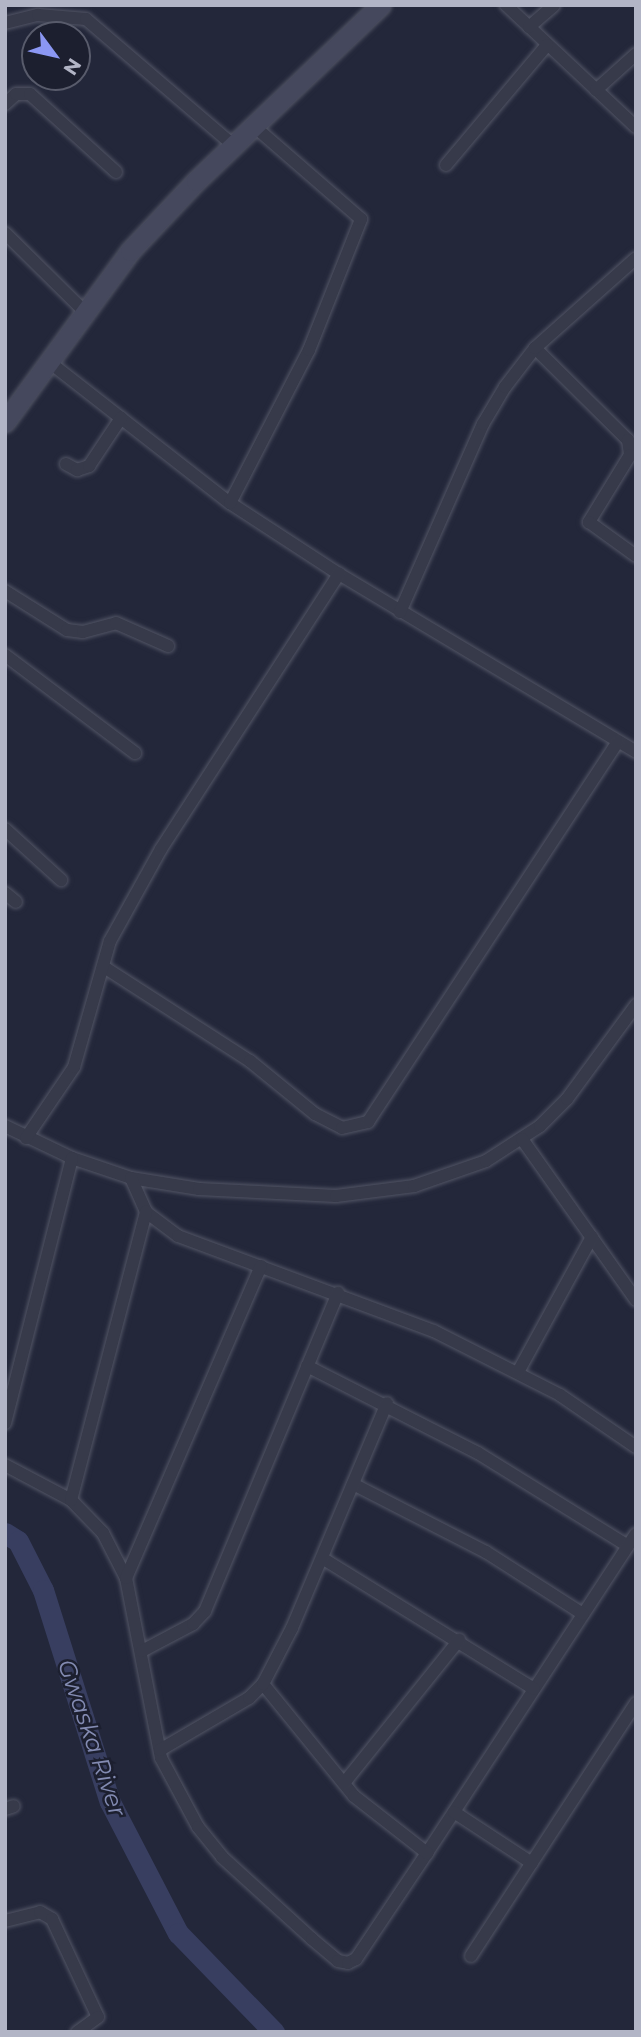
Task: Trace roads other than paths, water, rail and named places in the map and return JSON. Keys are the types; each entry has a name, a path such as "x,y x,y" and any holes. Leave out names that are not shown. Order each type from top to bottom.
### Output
{"main road":[{"path":"5,422 130,251 253,125 381,5"}],"street":[{"path":"506,5 636,127"},
{"path":"529,27 554,5"},
{"path":"5,23 38,15 86,19 233,145"},
{"path":"446,165 547,45"},
{"path":"596,90 636,54"},
{"path":"5,104 16,94 30,94 116,172"},
{"path":"230,503 309,350 362,219 253,125"},
{"path":"5,233 84,311"},
{"path":"400,612 483,424 535,348 636,258"},
{"path":"535,348 632,439 630,455 589,522 636,556"},
{"path":"48,361 230,503 338,574 636,752"},
{"path":"66,464 77,470 89,466 121,418"},
{"path":"26,1138 74,1067 110,941 160,849 338,574"},
{"path":"5,592 67,630 83,632 116,623 168,646"},
{"path":"5,655 135,753"},
{"path":"104,967 250,1061 315,1114 342,1128 368,1122 618,742"},
{"path":"5,830 61,880"},
{"path":"5,893 16,902"},
{"path":"5,1126 72,1158 131,1178 220,1191 336,1196 446,1177 522,1139 567,1099 636,1005"},
{"path":"522,1139 636,1300"},
{"path":"5,1423 72,1158"},
{"path":"131,1178 146,1213 178,1236 402,1317 519,1372 636,1447"},
{"path":"71,1500 146,1213"},
{"path":"519,1372 592,1237"},
{"path":"126,1578 261,1266"},
{"path":"142,1651 193,1624 205,1611 338,1293"},
{"path":"307,1366 387,1403 478,1453 628,1546"},
{"path":"160,1750 249,1698 278,1660 387,1403"},
{"path":"5,1465 71,1500 103,1533 126,1578 160,1750 176,1791 222,1857 338,1961 356,1959 636,1534"},
{"path":"353,1484 486,1552 583,1614"},
{"path":"321,1558 459,1640 534,1689"},
{"path":"344,1783 459,1640"},
{"path":"262,1684 344,1783 379,1818 427,1853"},
{"path":"471,1956 636,1703"},
{"path":"454,1812 532,1863"},
{"path":"5,1921 40,1912 52,1919 98,2017 77,2032"}],"waterway":[{"name":"Gwaska River","path":"5,1533 18,1541 43,1590 110,1802 178,1933 274,2032"}]}
